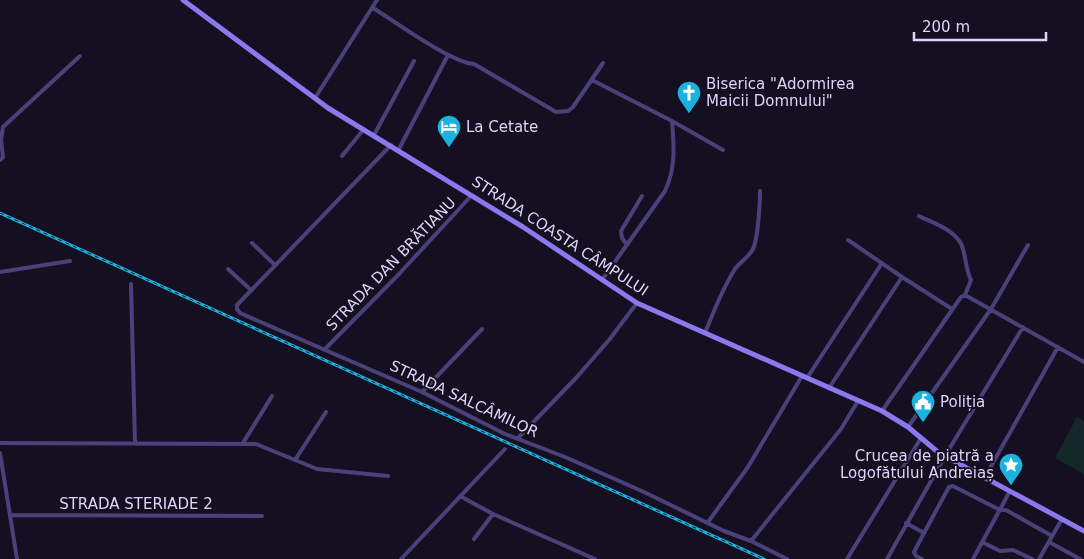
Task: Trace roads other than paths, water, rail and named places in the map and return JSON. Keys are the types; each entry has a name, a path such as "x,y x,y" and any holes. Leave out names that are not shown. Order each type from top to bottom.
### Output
{"street":[{"name":"STRADA COASTA CÂMPULUI","path":"182,0 315,98 533,233 637,303 882,411 945,456 1084,531"},
{"path":"315,98 373,8 376,0"},
{"path":"373,8 448,55 464,63 474,64 556,112 568,111 573,107 603,63"},
{"path":"399,150 448,55"},
{"path":"0,160 3,157 1,140 4,127 80,56"},
{"path":"374,135 414,61"},
{"path":"592,80 672,121 723,150"},
{"path":"602,280 665,191 670,181 675,147 672,121"},
{"path":"342,156 364,129"},
{"path":"228,269 251,290 391,145"},
{"path":"705,333 725,285 737,267 753,250 756,242 760,209 760,191"},
{"name":"STRADA DAN BRĂTIANU","path":"325,349 399,274 472,195"},
{"path":"627,245 620,231 642,196"},
{"path":"882,411 952,309 961,297 965,295 971,280 963,247 957,237 919,216"},
{"path":"848,240 952,309"},
{"path":"252,243 275,265"},
{"path":"908,428 991,309 1028,245"},
{"path":"0,272 70,261"},
{"path":"708,522 748,467 804,377 882,263"},
{"path":"829,388 902,277"},
{"path":"131,284 135,443"},
{"name":"STRADA SALCÂMILOR","path":"251,290 237,305 237,310 248,318 325,349 422,392 505,434 574,461 787,559"},
{"path":"965,295 1084,362"},
{"path":"518,438 576,378 609,340 637,303"},
{"path":"887,559 945,456 1023,327"},
{"path":"422,392 482,330"},
{"path":"985,478 1058,347"},
{"path":"243,443 272,396"},
{"path":"751,541 800,478 841,430 858,401"},
{"path":"295,460 326,412"},
{"path":"847,559 921,438"},
{"path":"0,444 256,444 317,469 388,476"},
{"path":"401,559 505,449"},
{"path":"0,453 17,559"},
{"path":"922,559 914,552 951,486 1000,510 1006,510 1052,536"},
{"path":"0,490 6,490"},
{"path":"973,559 1010,491"},
{"path":"460,496 493,514 595,559"},
{"path":"474,539 493,514"},
{"name":"STRADA STERIADE 2","path":"10,515 262,516"},
{"path":"1039,559 1062,519"},
{"path":"906,523 924,533"},
{"path":"982,542 1000,551 1013,550 1032,559"},
{"path":"1049,542 1080,559"}],"railway":[{"path":"0,213 764,559"}],"place":[{"name":"Biserica \"Adormirea Maicii Domnului\"","path":"689,114"},
{"name":"La Cetate","path":"449,148"},
{"name":"Poliția","path":"923,423"},
{"name":"Crucea de piatră a Logofătului Andreiaș","path":"1011,486"}]}
